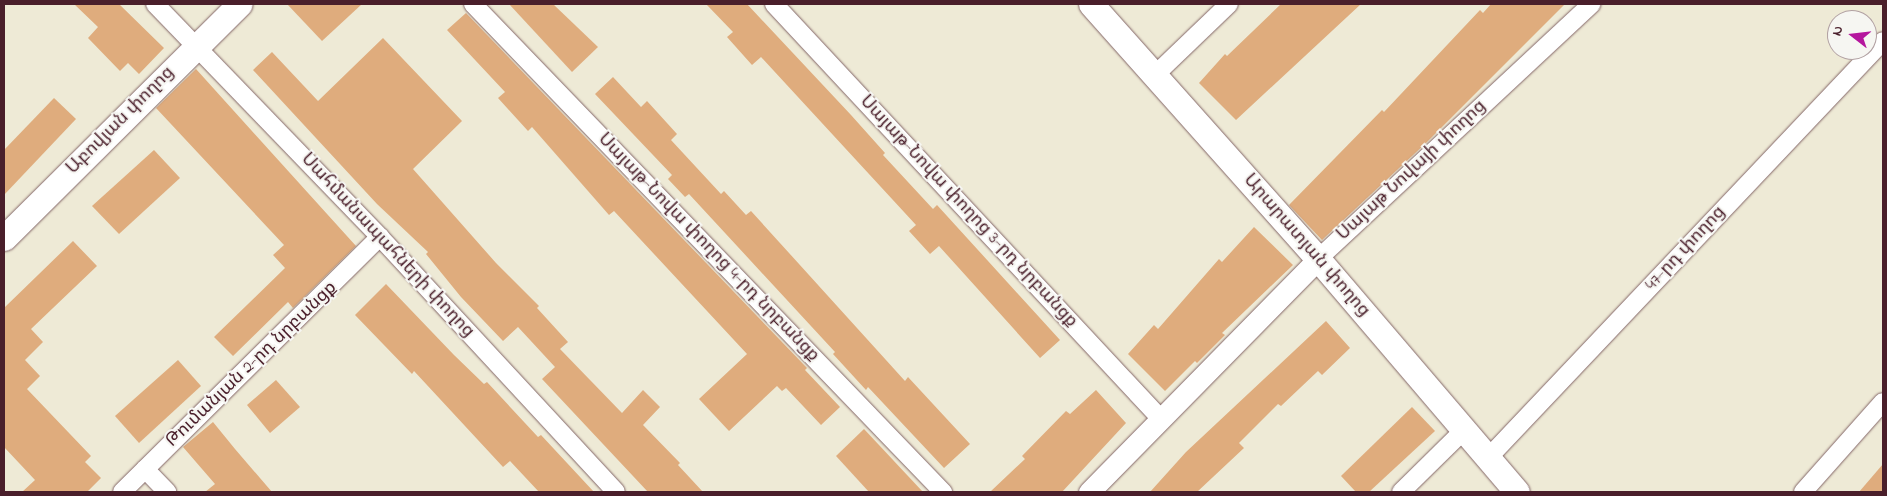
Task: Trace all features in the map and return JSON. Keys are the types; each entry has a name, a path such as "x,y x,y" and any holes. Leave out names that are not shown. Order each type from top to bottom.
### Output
{"main road":[{"name":"Աբովյան փողոց","path":"4,238 240,4"},
{"name":"Արարատյան փողոց","path":"1090,4 1156,74 1318,259 1517,492"}],"street":[{"name":"Սահմանապահների փողոց","path":"155,4 380,237 616,492"},
{"name":"Սայաթ-Նովա փողոց 4-րդ նրբանցք","path":"473,4 943,492"},
{"name":"Սայաթ-Նովա փողոց 3-րդ նրբանցք","path":"774,4 1161,419"},
{"path":"1156,74 1229,4"},
{"name":"Սայաթ Նովայի փողոց","path":"1089,492 1318,259 1591,4"},
{"name":"47-րդ փողոց","path":"1488,458 1883,41"},
{"name":"Թումանյան 2-րդ նրբանցք","path":"122,492 380,237"},
{"path":"1804,492 1883,402"},
{"path":"1402,492 1464,430"},
{"path":"145,469 167,492"}],"building":[{"path":"74,4 119,4 164,48 139,74 128,63 120,71 88,38 98,27"},
{"path":"287,4 362,4 322,41"},
{"path":"509,4 553,4 598,47 572,72"},
{"path":"706,4 747,4 851,115 885,153 883,155 933,209 937,205 1060,340 1040,358 939,246 930,254 909,231 916,225 761,57 752,65 727,37 733,32"},
{"path":"1281,4 1361,4 1236,120 1199,83 1225,54 1227,56"},
{"path":"1491,4 1565,4 1427,142 1322,240 1289,205 1382,110 1384,112 1480,10 1483,13"},
{"path":"466,13 807,368 805,370 840,407 821,425 786,388 782,391 777,386 729,431 699,399 747,354 614,211 609,215 532,127 528,131 498,98 505,92 447,30"},
{"path":"383,38 462,121 413,169 496,263 539,306 537,308 568,342 560,349 622,413 643,390 660,407 643,425 680,463 678,465 703,492 648,492 542,379 555,367 518,327 503,341 461,297 426,254 428,252 377,204 253,70 272,52 318,101"},
{"path":"196,69 356,246 293,308 288,302 233,356 214,337 285,268 273,255 284,245 156,108"},
{"path":"613,77 641,107 647,101 677,134 671,140 721,194 724,191 746,215 751,211 905,381 908,377 970,444 944,468 868,387 866,390 833,354 835,352 689,194 685,197 668,179 672,175 595,94"},
{"path":"54,98 76,119 4,195 4,150"},
{"path":"154,150 180,178 119,234 92,206"},
{"path":"1254,227 1293,265 1222,333 1225,335 1197,363 1195,361 1165,391 1128,354 1154,325 1158,329 1219,259 1222,262"},
{"path":"73,241 97,266 31,329 43,342 25,360 40,376 27,389 91,456 85,462 101,478 87,492 22,492 35,480 4,447 4,308"},
{"path":"386,284 454,355 484,384 487,382 538,437 541,435 594,492 539,492 510,461 503,467 414,371 412,374 355,315"},
{"path":"1326,321 1350,348 1322,375 1318,371 1281,406 1278,404 1239,443 1244,448 1197,492 1150,492 1186,452"},
{"path":"178,360 201,386 139,443 115,416"},
{"path":"276,380 300,407 270,433 247,405"},
{"path":"1096,390 1126,423 1062,492 990,492 1025,459 1022,456 1066,411 1070,414"},
{"path":"1412,407 1435,431 1369,492 1356,492 1341,476"},
{"path":"213,422 272,492 205,492 215,484 183,447"},
{"path":"864,429 923,492 869,492 836,456"},
{"path":"1883,464 1883,492 1859,492"}]}
